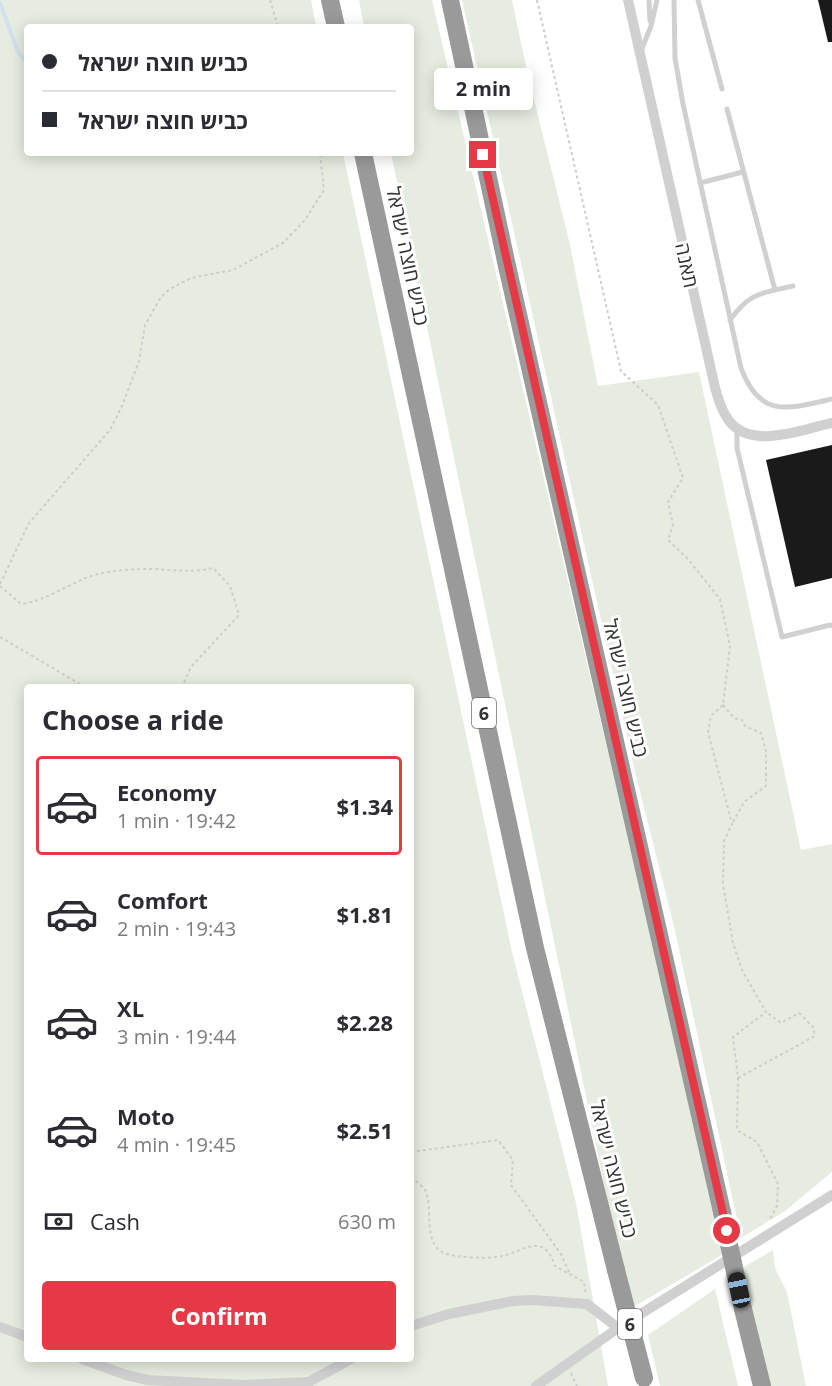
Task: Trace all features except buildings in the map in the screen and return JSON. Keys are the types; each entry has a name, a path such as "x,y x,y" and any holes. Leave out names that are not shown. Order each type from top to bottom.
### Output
{"highway":[{"path":"330,0 335,24"},
{"name":"כביש חוצה ישראל","path":"450,0 507,266 762,1386"},
{"name":"כביש חוצה ישראל","path":"364,156 535,948 645,1382"}],"street":[{"name":"תאנה","path":"628,0 714,383 724,413 737,429"},
{"path":"737,429 753,435 765,436 832,423"},
{"path":"759,1241 832,1187"},
{"path":"536,1386 618,1328 832,1196"},
{"path":"414,1325 449,1314 513,1300 532,1300 587,1304 618,1328"},
{"path":"0,1327 24,1336"},
{"path":"90,1362 148,1380 244,1385 305,1384 345,1362"}],"lane":[{"path":"649,0 651,26"},
{"path":"640,53 651,26 657,0"},
{"path":"674,0 675,58 683,104 730,320 747,384 756,396 779,407 796,407 832,399"},
{"path":"698,0 722,89"},
{"path":"727,109 775,290"},
{"path":"700,183 743,172"},
{"path":"730,320 739,307 755,295 793,286"},
{"path":"737,429 737,448 782,637 832,626"}],"path":[{"path":"270,0 277,24"},
{"path":"537,0 621,371 658,405 683,478 668,502 673,525 668,540 687,558 720,599 730,646 723,705 711,716 708,732 732,824"},
{"path":"183,684 191,667 239,615 230,586 213,568 197,572 150,569 99,574 66,586 35,602 21,604 0,585 29,524 110,430 139,361 145,324 161,297 191,278 233,270 283,243 305,220 324,190 320,156"},
{"path":"0,637 80,684"},
{"path":"723,705 734,718 742,720 746,726 762,734 766,751 766,786 744,802 724,841 723,884 728,916 742,970 766,1012 781,1023 799,1014 813,1027 815,1036 738,1078"},
{"path":"759,1241 777,1206 778,1184 757,1142 737,1130 738,1078 733,1037 766,1012"},
{"path":"414,1152 498,1140 513,1160 511,1185 561,1254 569,1272"},
{"path":"414,1180 424,1188 430,1208 429,1229 437,1248 442,1252 456,1256 502,1256 531,1245 551,1253 555,1266 584,1282"}],"shaded area":[{"path":"0,0 311,0 315,24 24,24 24,156 344,156 512,952 576,1203 608,1386 0,1386"},
{"path":"359,0 432,0 725,1253 630,1309 392,156 414,156 414,24 363,24"},
{"path":"462,0 512,0 570,245 598,386 699,372 801,850 832,844 832,1172 785,1211 741,1238 674,926 636,776"},
{"path":"773,1250 775,1268 787,1292 806,1386 769,1386 742,1268"},
{"path":"715,1289 738,1386 660,1386 648,1335"}],"waterway":[{"path":"0,3 18,52 24,59"}],"route":[{"path":"483,155 727,1231"}]}
